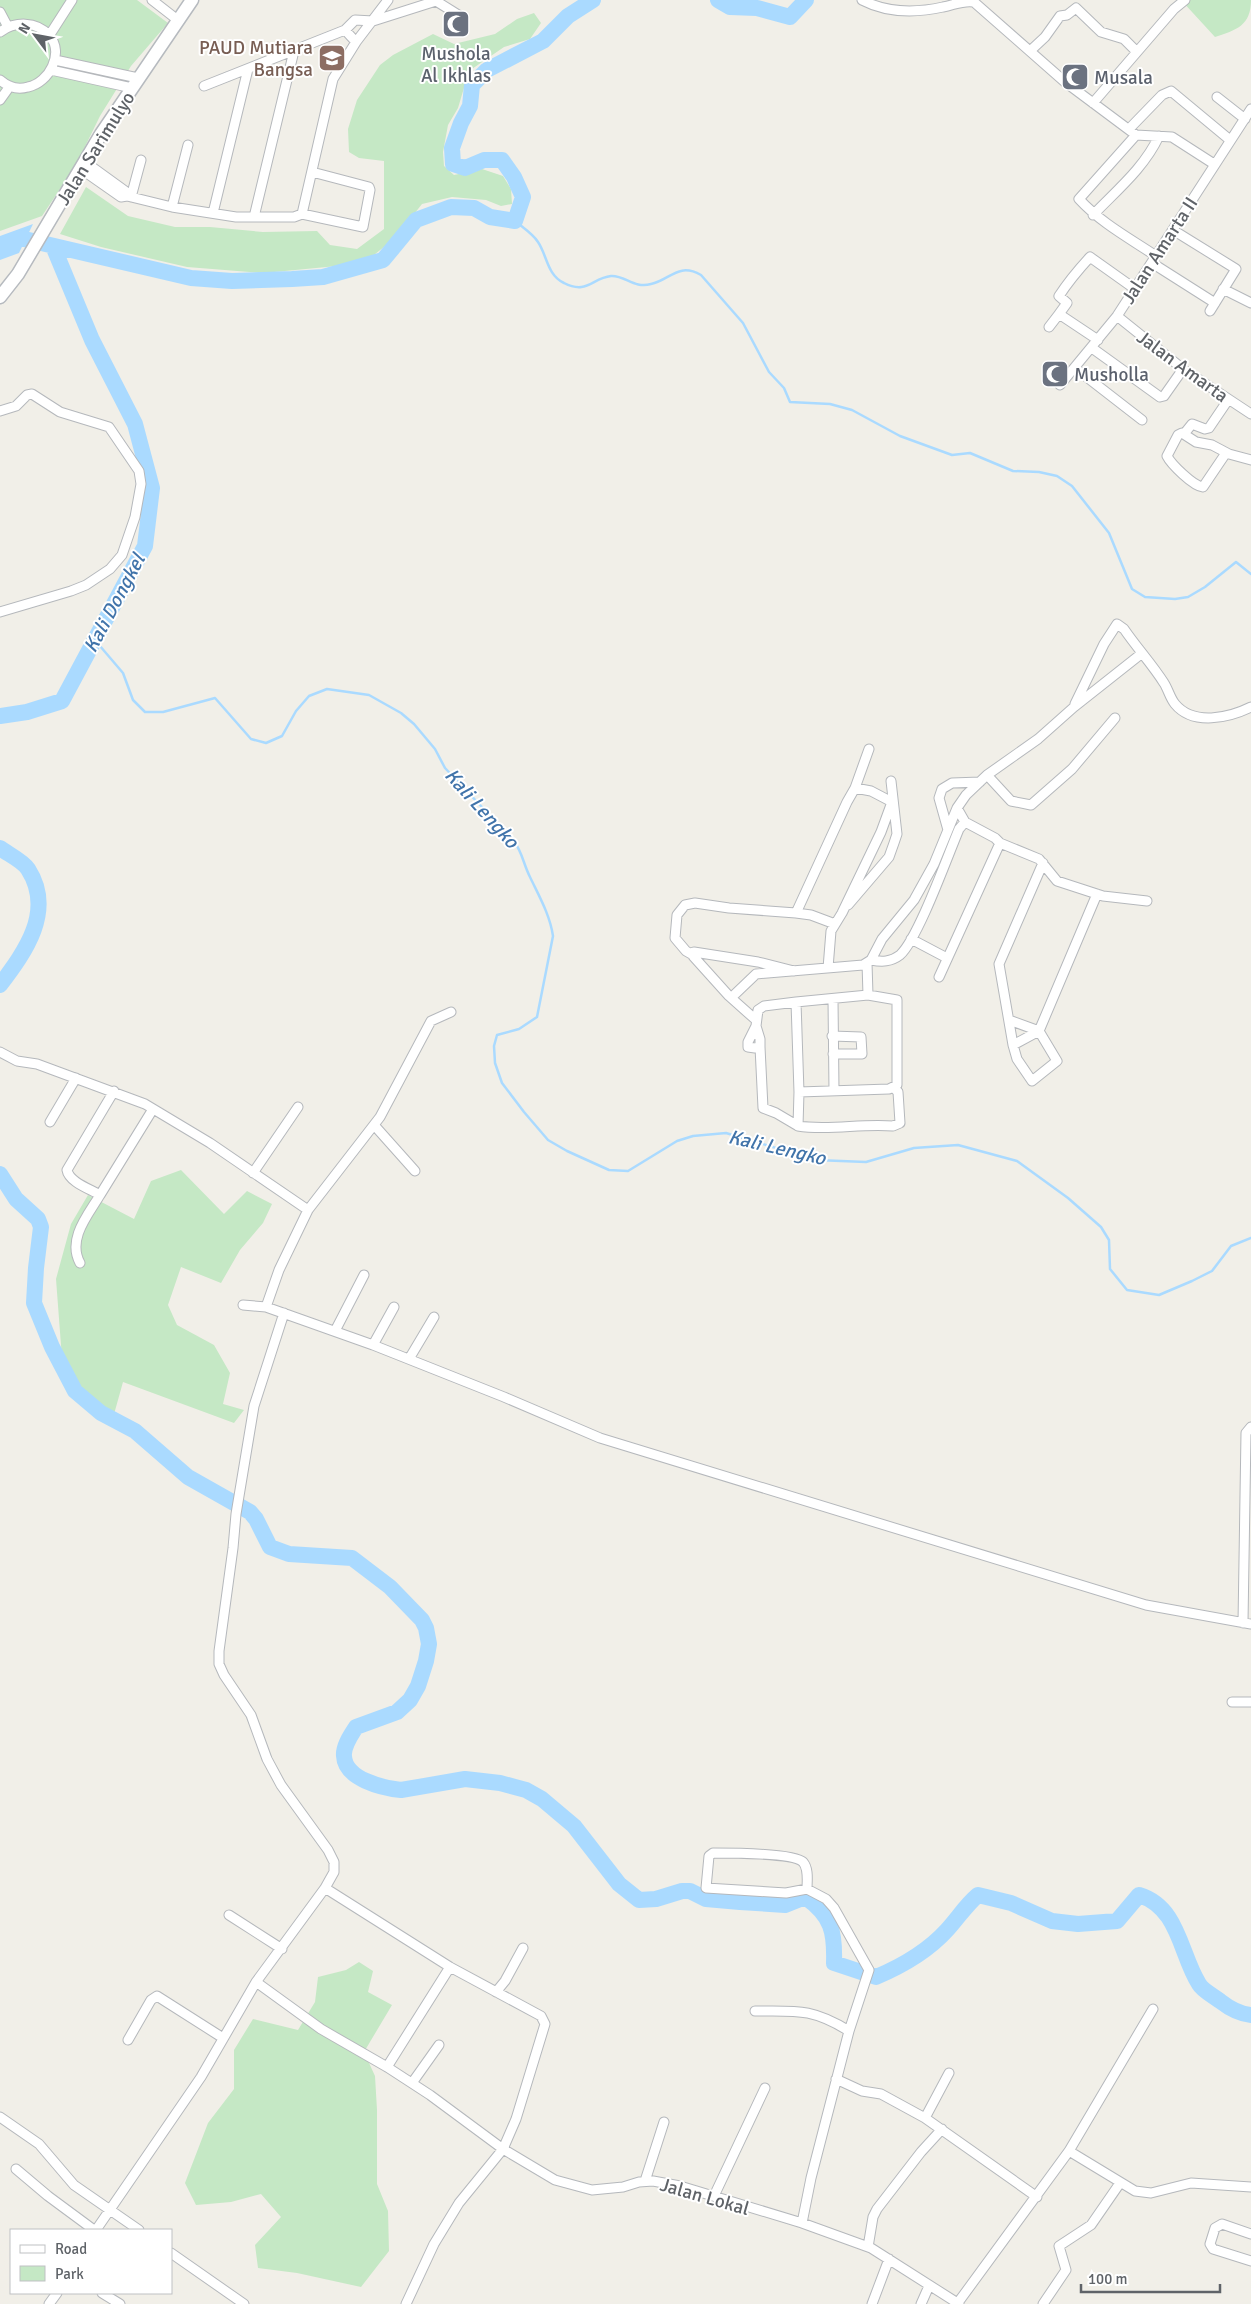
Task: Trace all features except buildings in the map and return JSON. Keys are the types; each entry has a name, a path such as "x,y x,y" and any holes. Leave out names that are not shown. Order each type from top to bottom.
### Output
{"street":[{"path":"49,36 72,0"},
{"path":"152,0 179,21"},
{"name":"Jalan Sarimulyo","path":"0,297 18,274 83,165 135,83 192,0"},
{"path":"302,214 333,79 356,42 388,0"},
{"path":"204,86 345,30 355,20 373,21 436,0 460,16"},
{"path":"862,0 874,6 904,11 930,10 966,0 974,2 1093,103 1132,132 1172,137 1214,164"},
{"path":"1093,103 1174,9 1186,0"},
{"path":"1030,51 1045,37 1060,16 1067,15 1076,8 1101,32 1124,39 1137,52"},
{"path":"0,12 4,29 15,24 31,24 49,36 53,45 54,60 48,76 36,86 21,89 10,86 0,80"},
{"path":"345,30 356,42"},
{"path":"254,217 294,51"},
{"path":"54,60 135,83"},
{"path":"213,213 248,69"},
{"path":"51,70 135,83"},
{"path":"0,100 10,86"},
{"path":"1172,230 1239,265 1212,307 1154,260 1093,215 1079,198 1162,95 1171,91 1230,140"},
{"path":"1217,97 1245,119"},
{"name":"Jalan Amarta II","path":"1060,386 1117,316 1214,164 1251,110"},
{"path":"1093,215 1139,168 1159,136"},
{"path":"172,207 188,145"},
{"path":"126,197 141,160"},
{"path":"83,165 125,191 126,197"},
{"path":"126,197 172,207 254,217 294,217 302,214 361,228 364,225 369,187 312,172"},
{"path":"1049,327 1067,303 1059,296 1090,257 1135,289"},
{"path":"1224,289 1251,303"},
{"path":"1060,314 1098,340"},
{"name":"Jalan Amarta","path":"1117,316 1183,369 1251,414"},
{"path":"1092,348 1160,397 1165,394 1183,369"},
{"path":"1075,368 1142,420"},
{"path":"0,411 16,406 27,395 32,394 60,412 109,427 139,471 141,484 135,517 122,555 110,570 86,585 71,591 0,612"},
{"path":"1184,434 1192,424 1205,429 1210,426 1228,400"},
{"path":"1226,452 1204,487 1198,486 1184,476 1167,456 1178,434 1184,434 1196,442 1209,444 1251,460"},
{"path":"1074,707 1114,624 1120,624 1124,629 1164,683 1175,704 1190,714 1205,718 1223,717 1251,707"},
{"path":"868,995 869,962 882,939 914,900 934,864 957,808 966,795 987,775 1038,739 1074,707 1141,654"},
{"path":"987,775 1011,801 1030,805 1072,769 1115,718"},
{"path":"796,913 855,788 869,749"},
{"path":"843,910 889,857 897,834 891,780"},
{"path":"948,830 939,798 942,789 952,783 980,782"},
{"path":"855,788 871,791 892,802"},
{"path":"828,968 831,931 880,832 892,802"},
{"path":"957,808 965,822 995,838 1000,843 1040,859 1058,881 1097,894 1146,901"},
{"path":"729,996 732,996 756,974 885,962 899,956 911,940 959,829 965,822"},
{"path":"939,978 1000,843"},
{"path":"1009,1020 1039,1030 1057,1060 1032,1081 1017,1059 1013,1044 999,964 1043,863"},
{"path":"934,864 942,870"},
{"path":"1013,1044 1039,1030 1097,894"},
{"path":"794,971 744,960 694,952 693,954 686,951 675,938 677,915 685,905 695,903 729,908 796,913 835,924"},
{"path":"911,940 947,958"},
{"path":"693,954 695,960 756,1023"},
{"path":"744,960 756,974"},
{"path":"868,995 897,1000 897,1085 894,1088 898,1092 900,1123 894,1126 834,1126 821,1128 798,1126 763,1108 760,1039 756,1023 758,1010 764,1006 868,995"},
{"path":"832,999 834,1092"},
{"path":"796,1002 799,1092 798,1126"},
{"path":"266,1307 279,1270 308,1210 384,1111 431,1021 451,1012"},
{"path":"832,1036 861,1037 862,1054 833,1054"},
{"path":"0,1052 17,1062 37,1064 114,1091 153,1109 308,1210"},
{"path":"50,1122 76,1078"},
{"path":"799,1092 894,1088"},
{"path":"100,1195 73,1179 67,1170 114,1091"},
{"path":"253,1173 298,1107"},
{"path":"80,1263 76,1245 78,1233 153,1109"},
{"path":"374,1125 415,1171"},
{"path":"335,1331 364,1275"},
{"path":"242,1305 266,1307 373,1344 600,1438 1146,1605 1247,1624 1246,1434 1251,1427"},
{"path":"373,1344 394,1307"},
{"path":"96,2229 201,2077 256,1982 282,1949 334,1872 334,1862 328,1850 281,1785 267,1759 251,1715 219,1664 219,1651 234,1548 239,1491 254,1406 284,1313"},
{"path":"409,1360 434,1317"},
{"path":"1232,1702 1251,1702"},
{"path":"802,2223 811,2178 836,2079 869,1970 834,1908 826,1899 807,1889 786,1893 706,1888 709,1856 712,1853 756,1854 797,1859 803,1862 806,1868 807,1889"},
{"path":"325,1888 450,1967 541,2016 545,2024 516,2119 503,2149 460,2203 439,2236 406,2304"},
{"path":"229,1915 282,1949"},
{"path":"496,1992 505,1981 523,1948"},
{"path":"386,2067 450,1967"},
{"name":"Jalan Lokal","path":"256,1982 321,2029 412,2083 503,2149 555,2180 592,2190 623,2187 653,2180 680,2186 802,2223 868,2247 957,2304"},
{"path":"128,2040 151,2000 157,1996 223,2038"},
{"path":"957,2304 1069,2151 1153,2009"},
{"path":"755,2011 807,2012 826,2018 849,2031"},
{"path":"412,2083 439,2045"},
{"path":"925,2118 948,2072"},
{"path":"836,2079 862,2091 881,2094 925,2118 1037,2197"},
{"path":"714,2196 765,2088"},
{"path":"0,2117 39,2144 74,2185 138,2229"},
{"path":"645,2181 664,2122"},
{"path":"868,2247 873,2217 877,2209 921,2152 942,2129"},
{"path":"1069,2151 1135,2191 1144,2193 1191,2184 1251,2187"},
{"path":"16,2169 48,2196 94,2229"},
{"path":"1043,2304 1066,2270 1059,2246 1091,2225 1120,2182"},
{"path":"1251,2234 1222,2224 1216,2228 1210,2244 1213,2249 1251,2262"},
{"path":"172,2254 244,2304"},
{"path":"872,2304 889,2259"},
{"path":"920,2304 929,2286"},
{"path":"104,2294 120,2304"}],"green space":[{"path":"0,0 137,0 168,23 131,66 100,116 76,165 42,216 0,231"},
{"path":"1181,0 1251,0 1248,16 1241,26 1215,37"},
{"path":"534,13 541,23 530,39 504,47 469,71 458,108 448,125 443,152 444,166 454,175 482,169 503,176 511,189 512,204 501,206 486,200 452,197 422,204 395,238 369,259 337,266 264,273 187,267 101,247 60,234 86,187 128,216 175,227 210,227 263,232 317,231 330,245 357,249 384,229 384,161 359,158 349,152 348,129 357,100 380,65 393,55 433,34 454,44 495,34 517,19"},
{"path":"181,1170 224,1214 247,1191 272,1204 263,1223 240,1250 221,1283 181,1267 168,1305 177,1325 214,1345 230,1373 223,1404 244,1410 234,1423 123,1382 111,1425 64,1385 56,1279 71,1224 88,1195 134,1219 151,1181"},
{"path":"359,1962 373,1971 368,1992 392,2005 364,2052 375,2076 377,2184 388,2211 389,2251 361,2287 297,2273 258,2268 255,2245 281,2217 261,2194 231,2202 196,2205 185,2183 208,2123 234,2089 234,2050 253,2019 298,2030 315,2002 318,1977 346,1970"}],"water":[{"path":"33,224 19,253 0,260 0,236"}],"waterway":[{"path":"0,248 20,238 191,278 232,281 292,279 323,277 383,260 416,220 451,207 474,208 490,217 515,221 523,197 514,177 502,160 484,160 465,168 453,164 452,148 461,123 470,106 472,85 487,70 543,41 568,16 593,0"},
{"path":"718,0 730,7 757,8 790,17 806,0"},
{"path":"515,221 538,242 554,275 564,283 572,286 584,287 604,277 611,276 645,285 658,282 680,271 693,271 701,275 743,323 769,372 784,388 790,402 830,404 852,410 900,436 952,455 970,453 1013,471 1039,472 1057,476 1072,486 1109,533 1132,589 1145,597 1175,599 1188,597 1205,587 1236,562 1251,574"},
{"name":"Kali Dongkel","path":"0,716 27,712 62,701 145,546 152,488 135,424 92,340 53,246"},
{"name":"Kali Lengko","path":"94,639 123,673 133,700 145,712 163,712 215,698 251,739 266,743 282,736 296,711 309,696 327,689 369,695 401,713 414,724 435,749 445,768 514,841 547,913 553,936 537,1017 519,1029 497,1035 494,1046 495,1063 502,1083 524,1112 548,1140 567,1151 609,1170 628,1171 677,1141 693,1136 726,1133 816,1160 866,1162 914,1148 958,1145 1017,1161 1068,1198 1101,1227 1109,1240 1110,1269 1127,1290 1159,1295 1212,1271 1231,1246 1251,1238"},
{"name":"Kali Dongkel","path":"0,848 26,866 36,885 39,900 34,930 19,959 0,985"},
{"path":"0,1174 16,1199 38,1219 41,1227 34,1303 52,1347 75,1391 101,1413 135,1431 188,1477 250,1512 256,1519 270,1547 289,1554 352,1558 390,1587 422,1620 426,1628 429,1644 418,1686 410,1700 397,1712 356,1727 346,1745 344,1752 346,1764 357,1776 384,1787 401,1790 465,1779 500,1783 526,1790 542,1799 574,1826 619,1884 639,1900 656,1899 682,1891 690,1891 706,1899 785,1905 805,1897 821,1911 830,1925 834,1942 834,1963 876,1977 905,1963 932,1945 978,1895 1011,1903 1052,1921 1078,1924 1117,1921 1139,1895 1152,1901 1163,1910 1171,1921 1201,1987 1231,2008 1251,2015"}],"place":[{"name":"Mushola Al Ikhlas","path":"456,24"},
{"name":"PAUD Mutiara Bangsa","path":"332,58"},
{"name":"Musala","path":"1075,77"},
{"name":"Musholla","path":"1055,374"}]}
